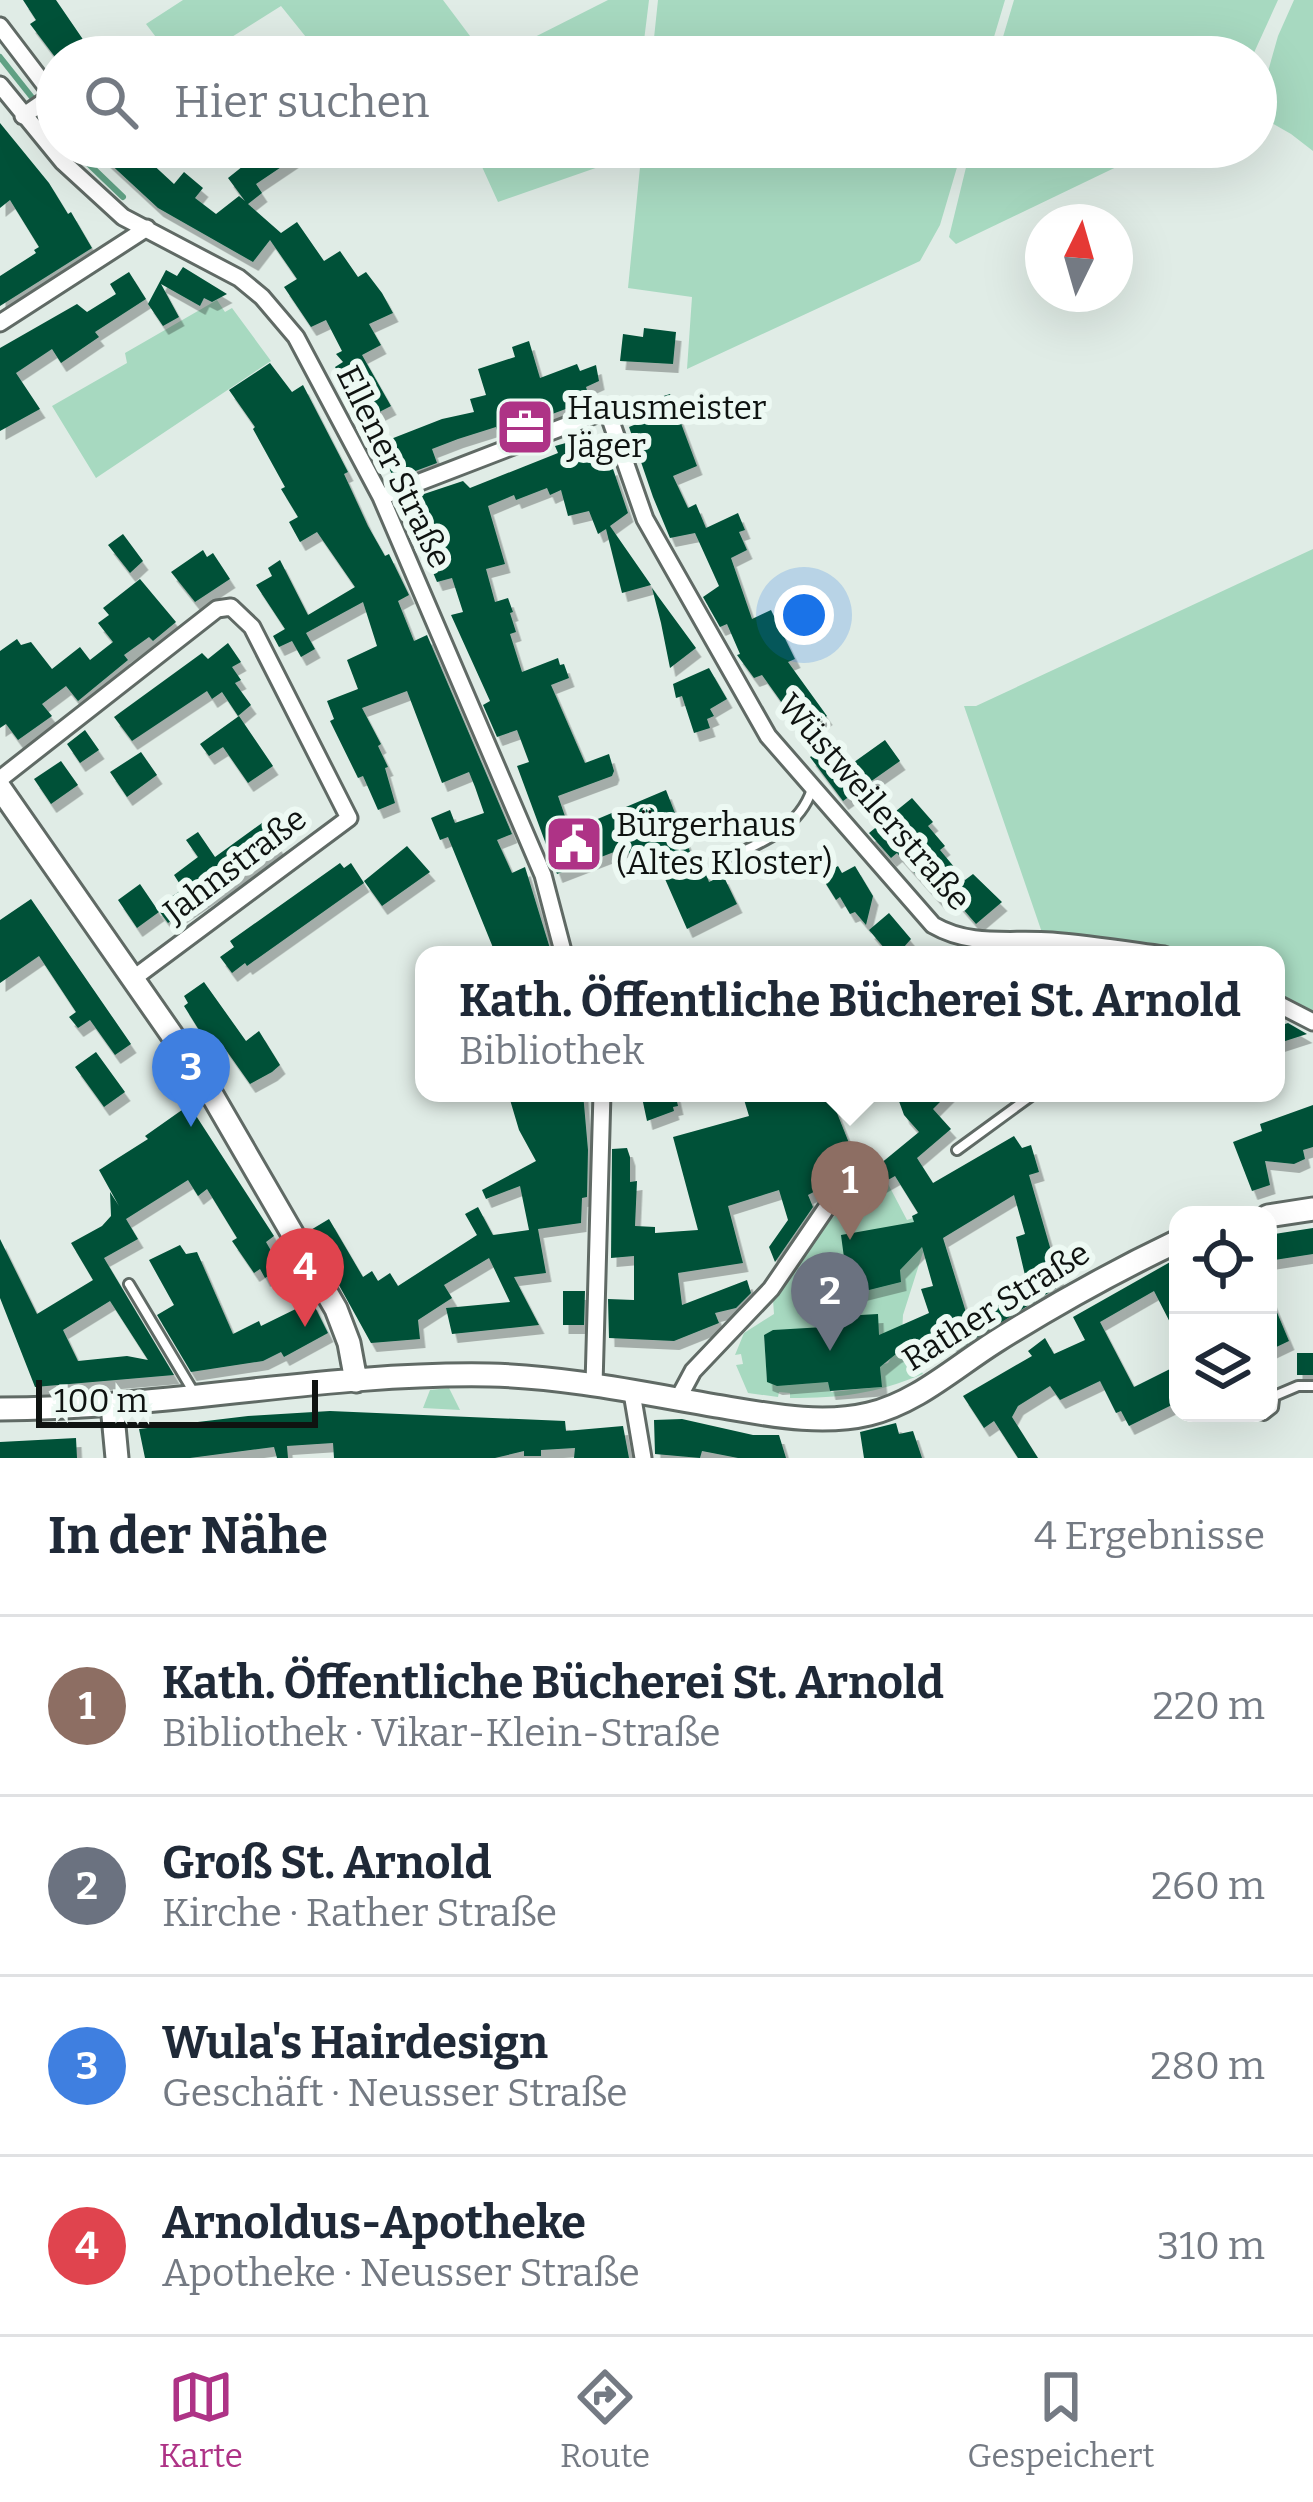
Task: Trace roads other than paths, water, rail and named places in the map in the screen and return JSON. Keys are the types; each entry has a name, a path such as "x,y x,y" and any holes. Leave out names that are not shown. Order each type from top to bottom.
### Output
{"main road":[{"path":"0,783 227,1117 336,1310 349,1343 356,1382"},
{"path":"1277,1215 1313,1209"},
{"name":"Rather Straße","path":"0,1409 112,1405 488,1375 594,1385 786,1418 867,1415 904,1402 1094,1283 1169,1246"},
{"path":"112,1405 118,1458"}],"street":[{"name":"Ellener Straße","path":"0,26 36,95"},
{"name":"Ellener Straße","path":"0,85 36,103"},
{"name":"Ellener Straße","path":"70,168 123,217 239,278 275,310 296,337 381,497 543,875 562,946"},
{"path":"0,323 147,228"},
{"name":"Wüstweilerstraße","path":"381,497 607,410 645,519 768,736 933,925 954,937 1096,946"},
{"name":"Jahnstraße","path":"0,783 217,609 231,607 252,627 349,818 134,978"},
{"path":"1285,1008 1313,1022"},
{"path":"594,1385 602,1102"},
{"path":"678,1400 693,1371 771,1289 838,1191"},
{"path":"632,1393 643,1458"}],"lane":[{"path":"721,861 776,836 798,816 813,788"},
{"path":"957,1150 1023,1102"},
{"path":"129,1284 196,1398"},
{"path":"1277,1393 1313,1386"}],"waterway":[{"path":"0,57 36,102"},
{"path":"93,168 123,197"}],"place":[{"name":"Hausmeister Jäger","path":"525,427"},
{"name":"Bürgerhaus (Altes Kloster)","path":"574,844"},
{"name":"Wula's Hairdesign","path":"191,1127"},
{"name":"Kath. Öffentliche Bücherei St. Arnold","path":"850,1240"},
{"name":"Arnoldus-Apotheke","path":"305,1327"},
{"name":"Groß St. Arnold","path":"830,1351"}]}
